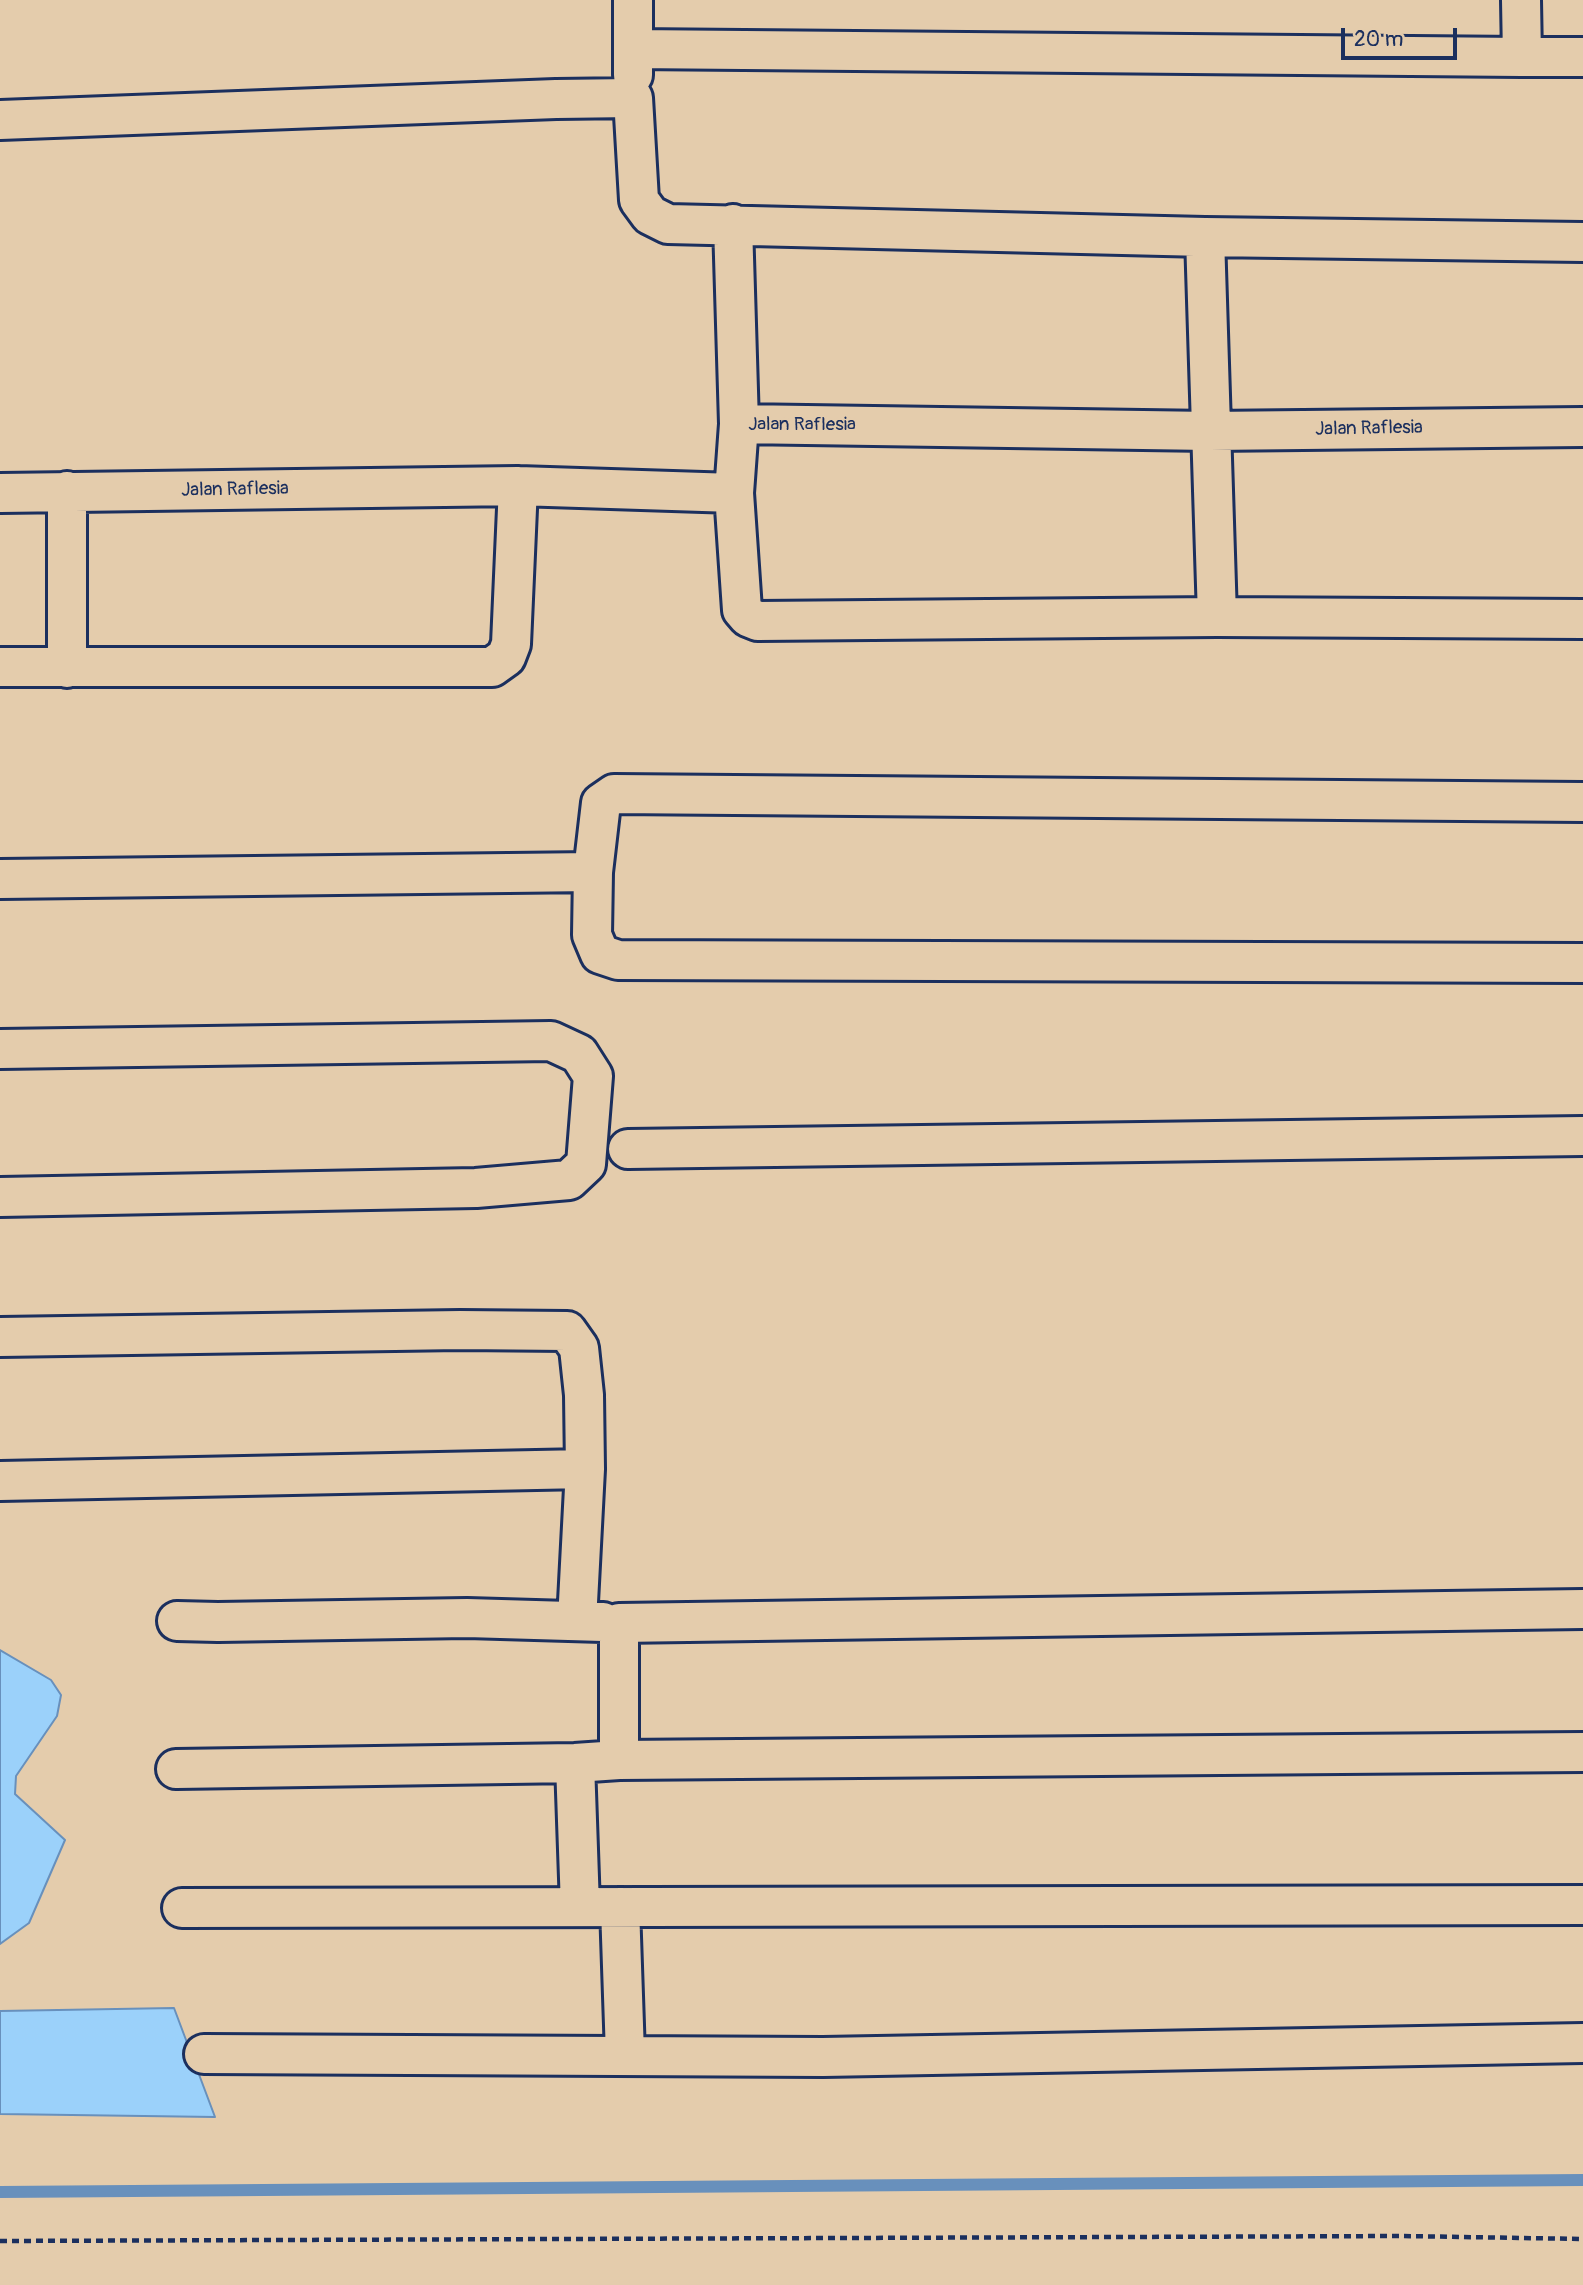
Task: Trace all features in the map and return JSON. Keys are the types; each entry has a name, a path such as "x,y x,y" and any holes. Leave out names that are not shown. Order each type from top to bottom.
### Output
{"street":[{"path":"633,0 632,99 639,200 650,215 668,224 1205,237 1583,242"},
{"path":"1521,0 1522,57"},
{"path":"633,49 1583,57"},
{"path":"0,120 556,99 632,99"},
{"path":"733,224 739,424"},
{"path":"1205,237 1217,617"},
{"name":"Jalan Raflesia","path":"0,493 518,486 734,493 739,424 1210,431 1583,427"},
{"path":"0,667 492,667 506,657 512,644 518,486"},
{"path":"67,491 67,668"},
{"path":"734,493 742,610 748,617 758,621 1217,617 1583,619"},
{"path":"1583,802 614,794 601,803 593,872 592,935 600,954 618,960 1583,963"},
{"path":"0,878 593,872"},
{"path":"0,1049 551,1041 579,1054 593,1076 586,1164 569,1180 476,1188 0,1197"},
{"path":"628,1149 1583,1136"},
{"path":"0,1336 567,1331 579,1348 584,1395 585,1469 577,1621"},
{"path":"0,1481 585,1469"},
{"path":"177,1621 467,1618 619,1623 1583,1609"},
{"path":"619,1623 619,1760"},
{"path":"176,1769 575,1763 619,1760 1583,1752"},
{"path":"575,1763 580,1907"},
{"path":"182,1908 1583,1905"},
{"path":"620,1907 625,2055"},
{"path":"204,2054 823,2057 1583,2043"}],"path":[{"path":"0,2241 1389,2236 1583,2239"}],"water":[{"path":"0,1650 51,1680 61,1695 57,1716 16,1776 15,1794 65,1840 29,1923 0,1944"},
{"path":"174,2008 215,2117 0,2114 0,2011"}],"waterway":[{"path":"0,2192 1583,2180"}]}
